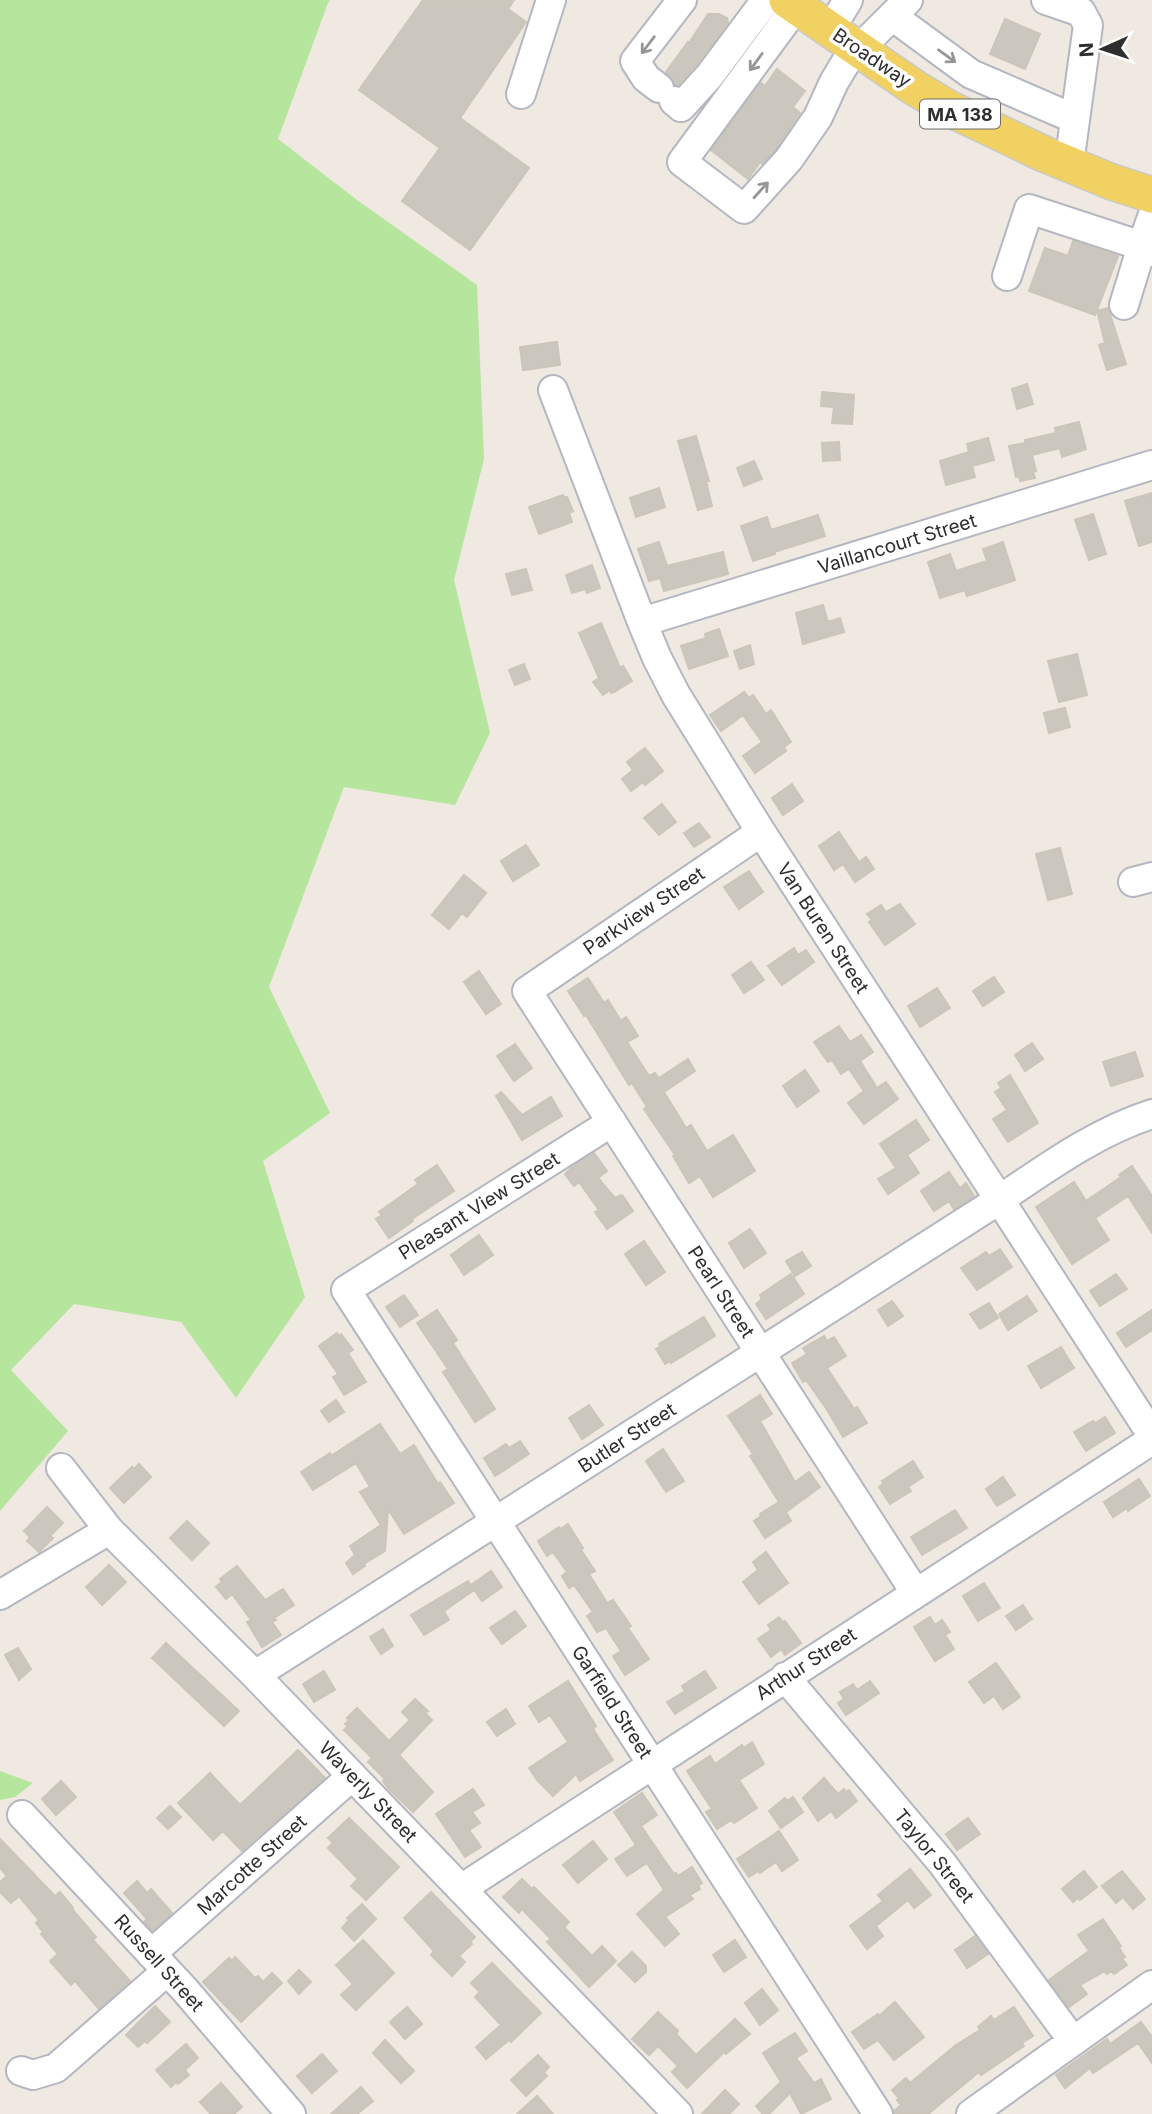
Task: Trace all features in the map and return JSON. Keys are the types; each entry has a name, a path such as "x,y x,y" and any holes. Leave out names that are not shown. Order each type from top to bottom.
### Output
{"main road":[{"name":"Broadway","path":"783,2 950,109 1069,164 1152,195"}],"street":[{"path":"521,94 551,0"},
{"path":"681,0 635,61 646,78 681,107 783,2"},
{"path":"783,2 682,162 744,209 789,159 818,117 848,42 848,0"},
{"path":"1046,0 1081,12 1088,25 1069,164"},
{"path":"848,42 900,8 971,74 1075,119"},
{"path":"1007,276 1029,209 1147,249"},
{"path":"1124,305 1147,249 1152,217"},
{"name":"Van Buren Street","path":"553,390 642,622 676,695 761,832 1152,1437"},
{"name":"Vaillancourt Street","path":"642,622 1152,465"},
{"name":"Parkview Street","path":"527,991 761,832"},
{"name":"Pearl Street","path":"527,991 915,1592"},
{"name":"Butler Street","path":"255,1675 1070,1152 1124,1124 1152,1114"},
{"name":"Pleasant View Street","path":"346,1290 612,1122"},
{"name":"Garfield Street","path":"346,1290 878,2114"},
{"name":"Arthur Street","path":"461,1889 1152,1437"},
{"name":"Waverly Street","path":"61,1468 109,1530 255,1675 678,2114"},
{"path":"0,1595 109,1530"},
{"name":"Taylor Street","path":"785,1677 942,1863 1073,2041"},
{"name":"Marcotte Street","path":"21,2071 33,2075 56,2068 159,1963 352,1776"},
{"name":"Russell Street","path":"22,1815 159,1963 291,2114"},
{"path":"971,2114 1152,1985"}],"green space":[{"path":"0,0 330,0 278,139 357,200 477,285 484,459 454,580 490,733 455,805 344,787 269,987 330,1113 263,1161 305,1297 236,1398 181,1322 74,1304 11,1370 68,1431 0,1511"},
{"path":"0,1771 33,1783 15,1797 0,1800"}],"building":[{"path":"423,0 514,0 508,9 526,22 460,118 529,168 470,250 402,201 440,148 359,90"},
{"path":"708,14 719,14 727,18 728,23 697,64 675,85 666,72"},
{"path":"1005,19 1040,34 1025,69 990,54"},
{"path":"777,69 805,91 793,107 800,113 776,149 762,164 760,162 748,179 711,150 761,83 765,86"},
{"path":"1073,241 1118,256 1095,315 1029,291 1045,248 1068,256"},
{"path":"1108,308 1126,364 1107,370 1099,345 1105,343 1097,311"},
{"path":"557,342 560,365 523,370 520,347"},
{"path":"1027,384 1033,404 1017,409 1012,389"},
{"path":"822,392 854,395 852,424 832,423 834,407 821,406"},
{"path":"1079,422 1086,449 1062,457 1060,448 1032,455 1035,478 1020,481 1019,476 1016,477 1009,446 1056,433 1055,428"},
{"path":"696,436 709,481 706,481 712,506 698,510 678,441"},
{"path":"988,438 994,460 972,466 975,477 946,485 940,461 969,452 967,444"},
{"path":"839,442 840,460 823,461 822,443"},
{"path":"754,461 762,479 744,486 737,468"},
{"path":"659,488 665,507 636,517 630,498"},
{"path":"1152,493 1152,542 1139,546 1125,501"},
{"path":"563,495 564,498 567,497 573,511 569,513 572,522 539,534 529,507"},
{"path":"1093,514 1106,554 1089,560 1075,520"},
{"path":"818,515 825,536 753,561 741,526 767,517 771,530"},
{"path":"659,542 667,566 723,552 728,574 664,591 660,578 649,581 638,549"},
{"path":"1003,542 1015,580 967,596 965,590 940,598 928,562 950,554 956,571 987,561 983,549"},
{"path":"592,565 600,588 587,593 585,589 572,593 566,575"},
{"path":"526,569 532,590 512,595 506,574"},
{"path":"823,605 828,622 840,618 844,632 803,644 796,613"},
{"path":"601,623 620,668 623,666 632,681 603,695 593,682 599,678 579,633"},
{"path":"719,629 728,656 689,669 681,646 706,638 705,634"},
{"path":"750,645 754,664 740,669 734,651"},
{"path":"1077,654 1087,695 1059,702 1048,661"},
{"path":"524,664 530,679 515,685 509,670"},
{"path":"744,692 749,698 753,695 766,714 771,710 791,742 784,747 786,751 755,773 743,756 762,742 743,715 721,731 710,715"},
{"path":"1065,708 1070,727 1049,733 1044,713"},
{"path":"645,748 663,771 645,785 643,782 631,791 622,779 633,770 627,762"},
{"path":"792,784 803,801 783,815 772,798"},
{"path":"662,804 676,822 659,835 644,818"},
{"path":"699,823 710,837 694,847 684,833"},
{"path":"839,832 859,862 866,857 874,869 855,882 843,864 834,870 819,846"},
{"path":"526,845 539,865 513,881 501,861"},
{"path":"1060,848 1072,894 1048,900 1036,854"},
{"path":"749,871 763,892 739,909 724,887"},
{"path":"464,875 486,893 467,917 462,913 449,929 432,915"},
{"path":"900,904 915,924 885,945 869,922 872,920 867,914 881,905 886,912"},
{"path":"794,948 798,955 806,950 814,962 782,985 768,966"},
{"path":"751,962 764,980 744,993 732,975"},
{"path":"479,971 501,1004 486,1014 464,982"},
{"path":"994,977 1004,992 983,1006 973,991"},
{"path":"588,978 604,1003 608,1000 621,1021 626,1017 638,1036 627,1042 649,1076 655,1073 659,1078 688,1059 695,1071 664,1092 686,1128 691,1125 707,1151 733,1135 755,1171 713,1197 700,1176 689,1183 673,1156 675,1155 644,1109 647,1107 632,1083 629,1085 568,991"},
{"path":"937,988 950,1008 920,1027 908,1006"},
{"path":"839,1026 850,1042 861,1035 873,1052 860,1061 877,1088 886,1082 898,1099 864,1124 848,1103 864,1091 849,1069 841,1074 832,1060 828,1062 814,1042"},
{"path":"1032,1043 1043,1059 1025,1071 1015,1055"},
{"path":"515,1044 532,1068 514,1081 497,1056"},
{"path":"1135,1052 1143,1076 1111,1086 1103,1062"},
{"path":"805,1070 819,1091 797,1107 783,1086"},
{"path":"1010,1075 1038,1123 1008,1142 993,1119 1007,1110 995,1092 1001,1088 998,1083"},
{"path":"501,1092 522,1115 551,1097 562,1116 522,1140 496,1096"},
{"path":"916,1120 929,1140 907,1155 919,1173 888,1194 878,1179 896,1168 880,1144"},
{"path":"594,1153 607,1171 598,1178 615,1198 623,1196 633,1211 607,1229 595,1212 599,1210 579,1182 574,1186 565,1174"},
{"path":"437,1165 454,1191 389,1238 376,1219 382,1215 379,1212 418,1184 415,1180"},
{"path":"1132,1166 1152,1196 1152,1233 1128,1196 1095,1218 1109,1240 1072,1264 1036,1207 1074,1182 1086,1201"},
{"path":"949,1172 960,1188 966,1183 974,1196 954,1209 949,1201 934,1211 921,1191"},
{"path":"750,1229 766,1253 744,1268 729,1243"},
{"path":"479,1235 493,1255 464,1275 451,1255"},
{"path":"644,1241 665,1272 646,1285 625,1254"},
{"path":"1000,1249 1012,1267 977,1290 961,1268 986,1252 989,1256"},
{"path":"802,1252 811,1266 795,1276 786,1261"},
{"path":"791,1274 804,1294 766,1319 756,1304 762,1299 760,1295"},
{"path":"1116,1274 1127,1289 1100,1306 1090,1291"},
{"path":"404,1295 418,1315 400,1327 386,1307"},
{"path":"1027,1296 1037,1311 1008,1330 999,1314"},
{"path":"892,1301 903,1316 888,1326 878,1310"},
{"path":"989,1303 998,1318 980,1329 970,1314"},
{"path":"437,1310 457,1340 453,1343 495,1409 475,1422 443,1372 448,1369 417,1323"},
{"path":"1152,1310 1152,1330 1126,1347 1117,1333"},
{"path":"704,1317 715,1336 665,1364 656,1349 660,1347 659,1344"},
{"path":"337,1333 339,1336 341,1334 353,1350 348,1353 366,1382 344,1395 333,1377 338,1374 319,1346"},
{"path":"824,1336 827,1341 834,1337 846,1356 827,1368 854,1409 857,1407 867,1423 843,1437 826,1408 806,1380 803,1382 792,1363 807,1354 803,1348"},
{"path":"1061,1347 1074,1368 1041,1388 1028,1366"},
{"path":"760,1395 772,1414 760,1421 795,1482 809,1472 820,1487 786,1512 791,1521 765,1538 754,1521 779,1502 750,1456 753,1454 728,1416"},
{"path":"336,1400 344,1412 329,1422 321,1411"},
{"path":"589,1405 603,1425 582,1439 569,1418"},
{"path":"1105,1417 1115,1433 1086,1451 1074,1432"},
{"path":"380,1424 400,1454 414,1445 438,1484 440,1482 454,1503 404,1534 388,1509 385,1551 353,1574 346,1563 355,1555 350,1546 381,1525 360,1492 370,1487 356,1463 313,1490 301,1472"},
{"path":"520,1441 529,1454 495,1476 484,1458 506,1444 509,1448"},
{"path":"663,1449 684,1481 666,1492 646,1461"},
{"path":"913,1461 923,1477 908,1487 911,1491 890,1504 879,1487 884,1483 882,1481"},
{"path":"139,1464 151,1477 124,1503 110,1488 132,1467 134,1469"},
{"path":"1003,1477 1015,1495 997,1506 986,1489"},
{"path":"1139,1479 1150,1496 1128,1511 1127,1508 1113,1517 1104,1502"},
{"path":"47,1507 63,1523 39,1552 27,1541 30,1537 24,1531"},
{"path":"955,1510 967,1528 922,1555 911,1537"},
{"path":"187,1521 209,1543 192,1560 170,1538"},
{"path":"568,1524 595,1571 589,1574 607,1603 613,1600 649,1659 625,1675 613,1656 621,1651 606,1628 597,1632 587,1616 593,1612 574,1585 569,1588 562,1576 567,1572 553,1552 547,1556 538,1541"},
{"path":"766,1552 788,1583 759,1604 743,1582 758,1570 753,1562"},
{"path":"109,1565 126,1582 102,1605 86,1587"},
{"path":"237,1566 265,1600 283,1589 294,1605 274,1618 276,1620 272,1622 281,1635 262,1647 247,1622 251,1620 232,1594 226,1599 216,1587 222,1582 220,1579"},
{"path":"491,1571 502,1587 482,1601 471,1585"},
{"path":"468,1581 474,1590 444,1611 449,1620 424,1635 411,1615"},
{"path":"984,1583 1000,1608 978,1621 963,1596"},
{"path":"1023,1605 1032,1619 1016,1630 1006,1616"},
{"path":"515,1611 526,1626 502,1644 490,1628"},
{"path":"779,1617 801,1643 785,1655 781,1649 771,1657 758,1639 771,1630 768,1625"},
{"path":"930,1617 935,1625 942,1620 950,1632 945,1635 954,1649 935,1661 914,1627"},
{"path":"383,1629 393,1646 381,1654 370,1637"},
{"path":"166,1643 239,1711 224,1726 152,1658"},
{"path":"18,1648 31,1669 19,1680 5,1655"},
{"path":"996,1663 1020,1697 1003,1709 994,1696 984,1703 969,1682"},
{"path":"324,1671 335,1690 314,1702 303,1684"},
{"path":"705,1671 716,1688 675,1714 667,1702 685,1691 682,1686"},
{"path":"568,1681 613,1760 580,1781 576,1774 553,1796 529,1768 568,1742 550,1715 539,1722 529,1706"},
{"path":"870,1681 879,1693 846,1715 838,1703 844,1699 840,1692 853,1684 857,1690"},
{"path":"415,1699 428,1711 425,1713 432,1720 399,1755 433,1792 413,1812 388,1788 383,1781 385,1779 368,1762 372,1758 344,1730 348,1726 345,1724 349,1720 347,1718 357,1708 389,1741 410,1720 402,1712"},
{"path":"506,1709 515,1724 497,1736 487,1722"},
{"path":"752,1742 764,1764 739,1780 757,1808 734,1823 731,1820 717,1829 706,1812 712,1809 687,1771 710,1756 715,1764 742,1745 744,1748"},
{"path":"298,1750 325,1778 242,1851 223,1831 213,1840 178,1803 210,1773 240,1805"},
{"path":"824,1778 838,1794 844,1789 846,1792 849,1790 857,1801 836,1818 831,1811 818,1821 803,1798"},
{"path":"61,1781 76,1797 56,1815 42,1799"},
{"path":"473,1789 484,1805 472,1812 480,1823 469,1830 481,1847 465,1857 436,1814"},
{"path":"642,1793 657,1815 641,1826 674,1874 678,1876 692,1867 702,1883 698,1885 700,1889 690,1895 693,1899 665,1917 679,1934 665,1946 637,1914 664,1890 647,1863 627,1876 615,1859 636,1845 614,1812"},
{"path":"793,1797 803,1812 781,1828 769,1811 785,1798 787,1801"},
{"path":"170,1806 181,1817 168,1829 157,1818"},
{"path":"349,1818 399,1867 366,1900 351,1886 358,1879 328,1848 333,1843 328,1838"},
{"path":"968,1818 980,1834 957,1850 946,1834"},
{"path":"779,1831 798,1860 782,1871 776,1862 749,1877 737,1859"},
{"path":"0,1839 55,1896 60,1892 96,1937 93,1940 130,1981 99,2009 75,1981 71,1985 50,1961 58,1954 41,1934 43,1932 36,1923 39,1920 19,1896 11,1903 0,1892 0,1882 7,1876 0,1868"},
{"path":"593,1841 607,1859 578,1883 563,1865"},
{"path":"910,1869 931,1895 914,1908 908,1900 876,1926 883,1936 867,1949 850,1926 883,1901 878,1895"},
{"path":"1084,1871 1097,1887 1073,1902 1062,1889"},
{"path":"1122,1871 1145,1899 1133,1909 1123,1897 1116,1903 1102,1886"},
{"path":"522,1879 532,1889 534,1887 569,1922 564,1927 592,1956 602,1946 616,1961 589,1987 547,1942 551,1939 522,1909 519,1913 503,1897"},
{"path":"137,1881 147,1893 151,1889 172,1913 152,1931 144,1922 147,1919 124,1893"},
{"path":"431,1892 475,1937 470,1942 472,1944 459,1956 465,1962 452,1976 431,1955 434,1951 404,1918"},
{"path":"362,1904 376,1919 354,1941 342,1928 349,1920 347,1918"},
{"path":"1103,1919 1121,1946 1119,1948 1125,1957 1122,1959 1127,1965 1114,1974 1111,1971 1107,1974 1105,1971 1080,1985 1087,1994 1069,2007 1049,1980 1089,1951 1078,1935"},
{"path":"975,1936 988,1954 967,1968 955,1950"},
{"path":"363,1940 394,1973 356,2010 341,1995 353,1984 336,1965"},
{"path":"735,1940 746,1957 724,1972 713,1955"},
{"path":"632,1952 646,1966 646,1972 635,1982 618,1965"},
{"path":"235,1957 255,1978 258,1976 263,1982 272,1973 282,1983 241,2022 203,1982 229,1958 232,1961"},
{"path":"492,1963 541,2013 511,2042 509,2040 486,2059 476,2047 501,2025 475,1997 480,1992 471,1983"},
{"path":"299,1970 311,1982 299,1994 288,1981"},
{"path":"762,1989 778,2010 760,2025 745,2003"},
{"path":"895,2002 924,2037 894,2060 878,2040 864,2049 852,2032 878,2014 879,2016"},
{"path":"155,2006 170,2022 147,2043 145,2041 138,2047 126,2035"},
{"path":"407,2007 422,2024 405,2039 390,2022"},
{"path":"1014,2007 1033,2036 1022,2043 1024,2046 981,2075 979,2072 928,2114 895,2114 894,2111 901,2105 892,2090 906,2078 910,2083 956,2045 980,2030 978,2027 991,2016 994,2020"},
{"path":"658,2012 678,2031 676,2034 696,2055 735,2019 750,2034 726,2054 724,2052 687,2088 672,2072 678,2066 658,2046 649,2055 632,2039"},
{"path":"1141,2022 1152,2037 1152,2063 1138,2043 1093,2073 1090,2068 1065,2088 1056,2075 1107,2039 1110,2044"},
{"path":"795,2033 807,2051 796,2058 814,2083 821,2079 831,2099 801,2114 790,2093 769,2114 763,2114 756,2106 781,2082 763,2053"},
{"path":"385,2040 414,2071 401,2083 373,2053"},
{"path":"186,2044 198,2058 185,2070 189,2075 171,2087 156,2070"},
{"path":"322,2054 337,2071 312,2093 297,2076"},
{"path":"538,2055 549,2067 544,2072 547,2076 526,2096 511,2080"},
{"path":"221,2083 242,2107 234,2114 211,2114 200,2102"},
{"path":"361,2087 373,2101 357,2114 331,2114"},
{"path":"725,2090 739,2104 729,2114 702,2114"},
{"path":"537,2096 553,2114 517,2114"}]}
